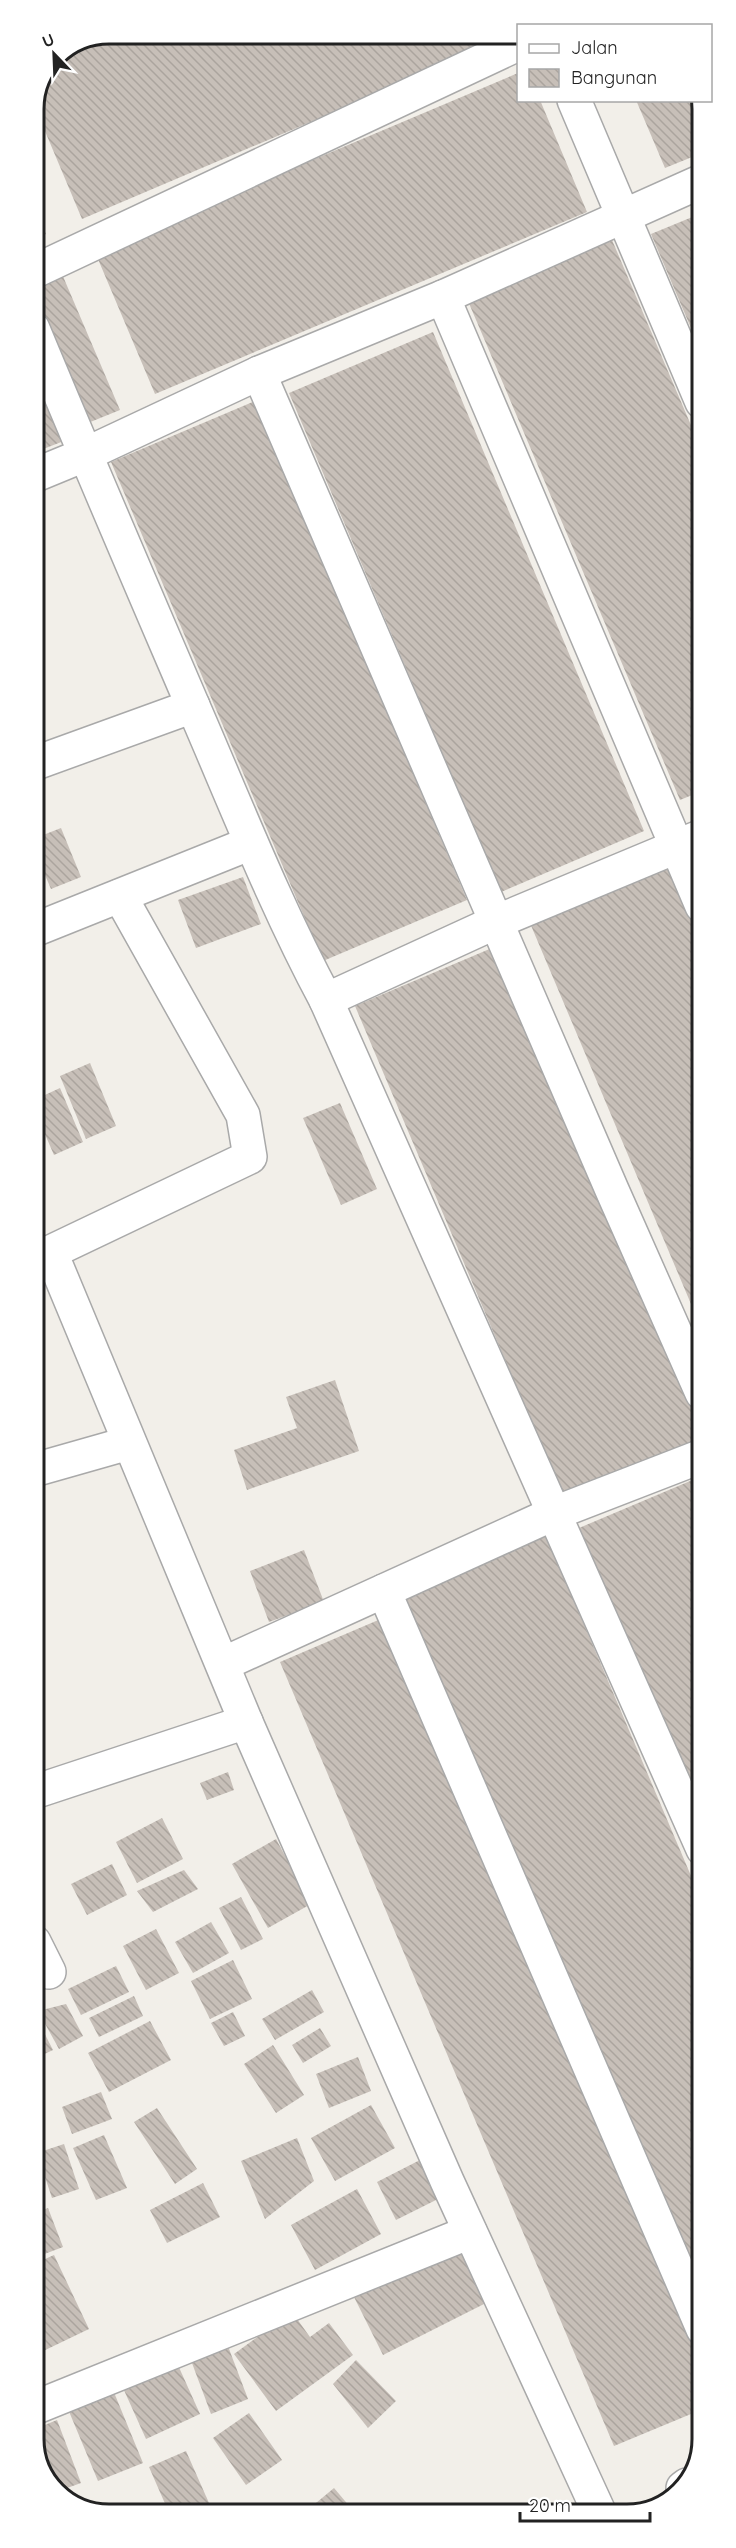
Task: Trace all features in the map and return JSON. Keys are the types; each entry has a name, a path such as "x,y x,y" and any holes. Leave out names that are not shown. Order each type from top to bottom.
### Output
{"street":[{"path":"44,267 517,45"},
{"path":"575,102 692,378"},
{"path":"44,471 259,373 442,297 692,185"},
{"path":"326,1000 496,922 690,842 442,297"},
{"path":"44,356 84,455 194,706 251,843 326,1000 692,1824"},
{"path":"259,373 692,1370"},
{"path":"44,760 194,706"},
{"path":"44,926 251,843"},
{"path":"44,1255 250,1157 243,1115 120,896"},
{"path":"44,1260 129,1443 246,1722 470,2232 595,2504"},
{"path":"44,1467 129,1443"},
{"path":"223,1664 555,1513 692,1460"},
{"path":"384,1591 692,2304"},
{"path":"44,1789 246,1722"},
{"path":"44,1962 49,1972"},
{"path":"44,2404 470,2232"}],"building":[{"path":"494,44 82,219 44,129 45,96 48,84 84,84 84,50 96,45"},
{"path":"517,73 517,102 541,102 587,212 155,394 95,252"},
{"path":"637,102 692,102 692,157 665,168"},
{"path":"692,217 692,330 651,234"},
{"path":"612,240 692,428 692,795 680,800 468,301"},
{"path":"59,267 120,410 83,425 44,331 44,273"},
{"path":"433,332 644,831 501,892 289,393"},
{"path":"44,381 69,439 44,449"},
{"path":"255,401 467,900 323,961 111,462"},
{"path":"61,828 81,877 51,889 44,873 44,835"},
{"path":"670,855 692,907 692,1306 527,916"},
{"path":"243,877 261,924 196,948 178,900"},
{"path":"499,945 692,1400 692,1453 567,1506 355,1006"},
{"path":"90,1063 116,1126 86,1139 60,1076"},
{"path":"60,1088 83,1142 54,1155 44,1132 44,1095"},
{"path":"340,1103 377,1189 341,1205 303,1118"},
{"path":"335,1380 359,1451 247,1490 234,1450 297,1428 286,1397"},
{"path":"692,1480 692,1793 579,1528"},
{"path":"546,1535 692,1878 692,2280 402,1596"},
{"path":"304,1550 324,1602 269,1622 250,1571"},
{"path":"383,1618 692,2333 692,2414 614,2446 280,1662"},
{"path":"228,1772 234,1790 207,1800 200,1783"},
{"path":"162,1818 183,1859 137,1883 116,1842"},
{"path":"276,1839 311,1904 268,1928 232,1864"},
{"path":"112,1864 127,1895 87,1915 71,1884"},
{"path":"184,1870 198,1889 153,1912 137,1891"},
{"path":"241,1897 263,1939 241,1950 219,1908"},
{"path":"211,1922 229,1953 193,1973 175,1942"},
{"path":"156,1929 179,1973 146,1990 123,1946"},
{"path":"233,1960 252,1999 210,2019 191,1981"},
{"path":"116,1966 129,1992 81,2015 68,1989"},
{"path":"312,1990 324,2012 275,2040 262,2019"},
{"path":"134,1996 143,2016 99,2037 89,2018"},
{"path":"66,2004 83,2036 59,2049 44,2022 44,2010"},
{"path":"233,2012 245,2036 224,2046 211,2023"},
{"path":"150,2021 171,2060 109,2092 88,2053"},
{"path":"320,2028 331,2046 303,2063 292,2045"},
{"path":"44,2032 53,2050 44,2054"},
{"path":"273,2045 304,2095 276,2113 244,2064"},
{"path":"358,2057 371,2091 329,2108 316,2074"},
{"path":"101,2092 112,2119 72,2134 62,2107"},
{"path":"371,2105 395,2148 335,2181 311,2138"},
{"path":"157,2108 197,2169 175,2184 134,2122"},
{"path":"104,2135 127,2188 96,2200 73,2148"},
{"path":"297,2138 314,2181 265,2219 241,2161"},
{"path":"64,2144 79,2189 52,2198 44,2174 44,2151"},
{"path":"420,2160 440,2198 396,2220 377,2182"},
{"path":"203,2183 220,2217 167,2243 150,2210"},
{"path":"357,2189 381,2234 315,2270 291,2225"},
{"path":"48,2208 63,2247 44,2254 44,2209"},
{"path":"460,2245 488,2302 383,2355 354,2297"},
{"path":"54,2255 89,2329 44,2351 44,2260"},
{"path":"292,2312 310,2337 329,2323 353,2355 276,2411 234,2354"},
{"path":"226,2341 248,2399 211,2414 189,2355"},
{"path":"356,2360 396,2401 368,2428 333,2384"},
{"path":"177,2363 200,2414 146,2439 123,2388"},
{"path":"113,2390 143,2463 98,2481 68,2409"},
{"path":"249,2413 282,2460 246,2485 213,2438"},
{"path":"57,2420 81,2483 66,2488 52,2472 45,2452 44,2425"},
{"path":"186,2451 209,2503 165,2504 149,2467"},
{"path":"334,2488 348,2504 315,2504"}]}
